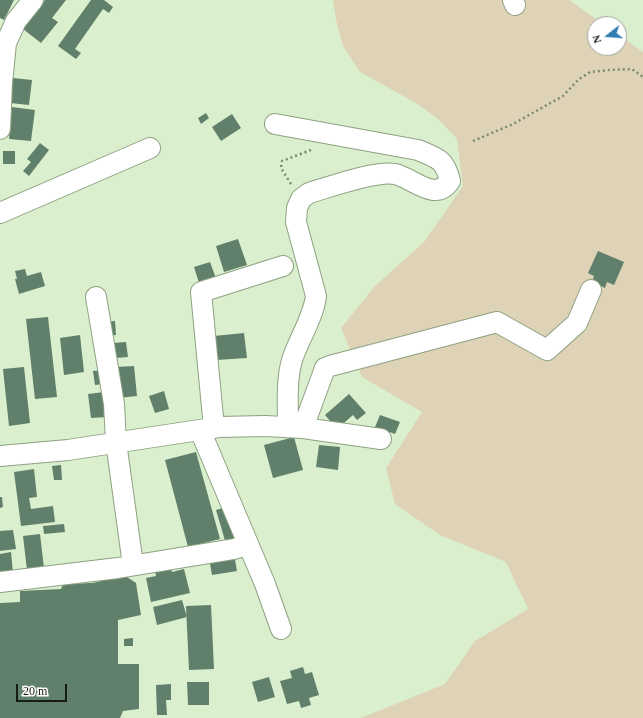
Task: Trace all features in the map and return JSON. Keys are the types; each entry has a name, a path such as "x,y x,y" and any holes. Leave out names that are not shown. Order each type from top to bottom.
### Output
{"street":[{"path":"0,129 2,83 6,43 16,21 33,0"},
{"path":"275,124 418,150 439,158 445,165 450,181 445,187 438,190 430,190 396,174 380,173 309,193 301,199 296,208 296,222 316,296 315,308 290,368 288,386 296,428"},
{"path":"0,213 150,148"},
{"path":"281,629 265,584 248,545 207,429 201,292 283,266"},
{"path":"296,428 325,368 497,322 547,350 577,324 591,290"},
{"path":"96,297 114,404 116,442 133,566"},
{"path":"0,456 68,450 207,429 257,426 296,428 381,439"},
{"path":"0,582 133,566 248,545"}],"path":[{"path":"473,141 513,124 563,96 578,80 590,72 632,69 643,77"},
{"path":"301,199 281,168 282,161 318,148"}],"shaded area":[{"path":"333,0 569,0 592,16 587,16 587,56 627,56 627,41 643,52 643,718 361,718 445,684 475,641 528,609 506,562 440,535 395,504 386,468 422,412 362,377 341,328 375,286 425,241 463,186 457,139 438,119 416,103 360,72 343,46 336,20"}],"building":[{"path":"0,0 14,0 4,20 0,18"},
{"path":"45,0 66,0 52,18 58,22 41,43 23,29"},
{"path":"91,0 104,0 113,7 109,13 103,9 75,49 81,53 76,59 58,46"},
{"path":"13,78 32,80 29,105 10,103"},
{"path":"12,107 35,110 31,141 9,139"},
{"path":"206,113 209,118 201,124 198,118"},
{"path":"232,114 241,128 221,141 212,127"},
{"path":"40,143 49,150 29,176 23,171 31,162 27,159"},
{"path":"3,151 15,151 15,164 3,164"},
{"path":"238,239 247,265 224,272 216,246"},
{"path":"598,251 624,262 614,285 607,282 605,288 592,282 594,276 588,273"},
{"path":"210,262 217,281 200,286 194,267"},
{"path":"25,269 27,276 41,272 45,286 19,294 15,279 17,279 15,271"},
{"path":"48,317 57,397 35,399 26,319"},
{"path":"115,321 116,335 106,336 105,322"},
{"path":"244,333 247,358 216,360 214,336"},
{"path":"80,335 84,372 64,375 60,338"},
{"path":"126,342 128,357 115,358 113,343"},
{"path":"134,366 137,396 118,398 116,367"},
{"path":"24,367 30,423 9,426 3,369"},
{"path":"102,370 103,384 95,385 93,371"},
{"path":"164,391 169,409 155,413 149,396"},
{"path":"104,392 107,417 91,418 88,394"},
{"path":"349,394 366,413 357,420 353,415 337,429 325,415"},
{"path":"380,415 400,422 395,434 375,427"},
{"path":"294,437 303,470 273,478 264,445"},
{"path":"319,445 340,447 338,470 316,467"},
{"path":"196,452 220,539 188,547 165,460"},
{"path":"61,465 62,480 54,480 52,466"},
{"path":"34,469 37,497 29,498 31,509 53,506 55,522 21,526 14,472"},
{"path":"0,497 2,497 3,507 0,508"},
{"path":"226,507 235,541 226,544 216,510"},
{"path":"64,524 65,532 44,534 43,526"},
{"path":"13,530 16,549 0,551 0,531"},
{"path":"40,534 44,568 27,570 23,536"},
{"path":"11,552 13,573 0,575 0,554"},
{"path":"234,554 237,571 212,575 209,558"},
{"path":"171,568 172,572 184,569 190,593 151,602 146,578 156,576 155,571"},
{"path":"124,575 136,583 141,615 118,620 118,664 139,664 139,709 123,711 120,718 0,718 0,603 20,602 20,591 61,589 63,584 93,583"},
{"path":"182,600 187,617 157,625 153,607"},
{"path":"211,605 214,669 189,670 186,606"},
{"path":"133,638 133,646 124,646 124,639"},
{"path":"303,667 305,674 312,672 319,695 309,698 311,705 301,708 299,701 287,704 280,681 292,678 290,671"},
{"path":"269,677 275,697 258,702 252,682"},
{"path":"187,682 209,682 209,705 188,705"},
{"path":"171,684 171,700 166,700 167,715 157,715 156,685"}]}
